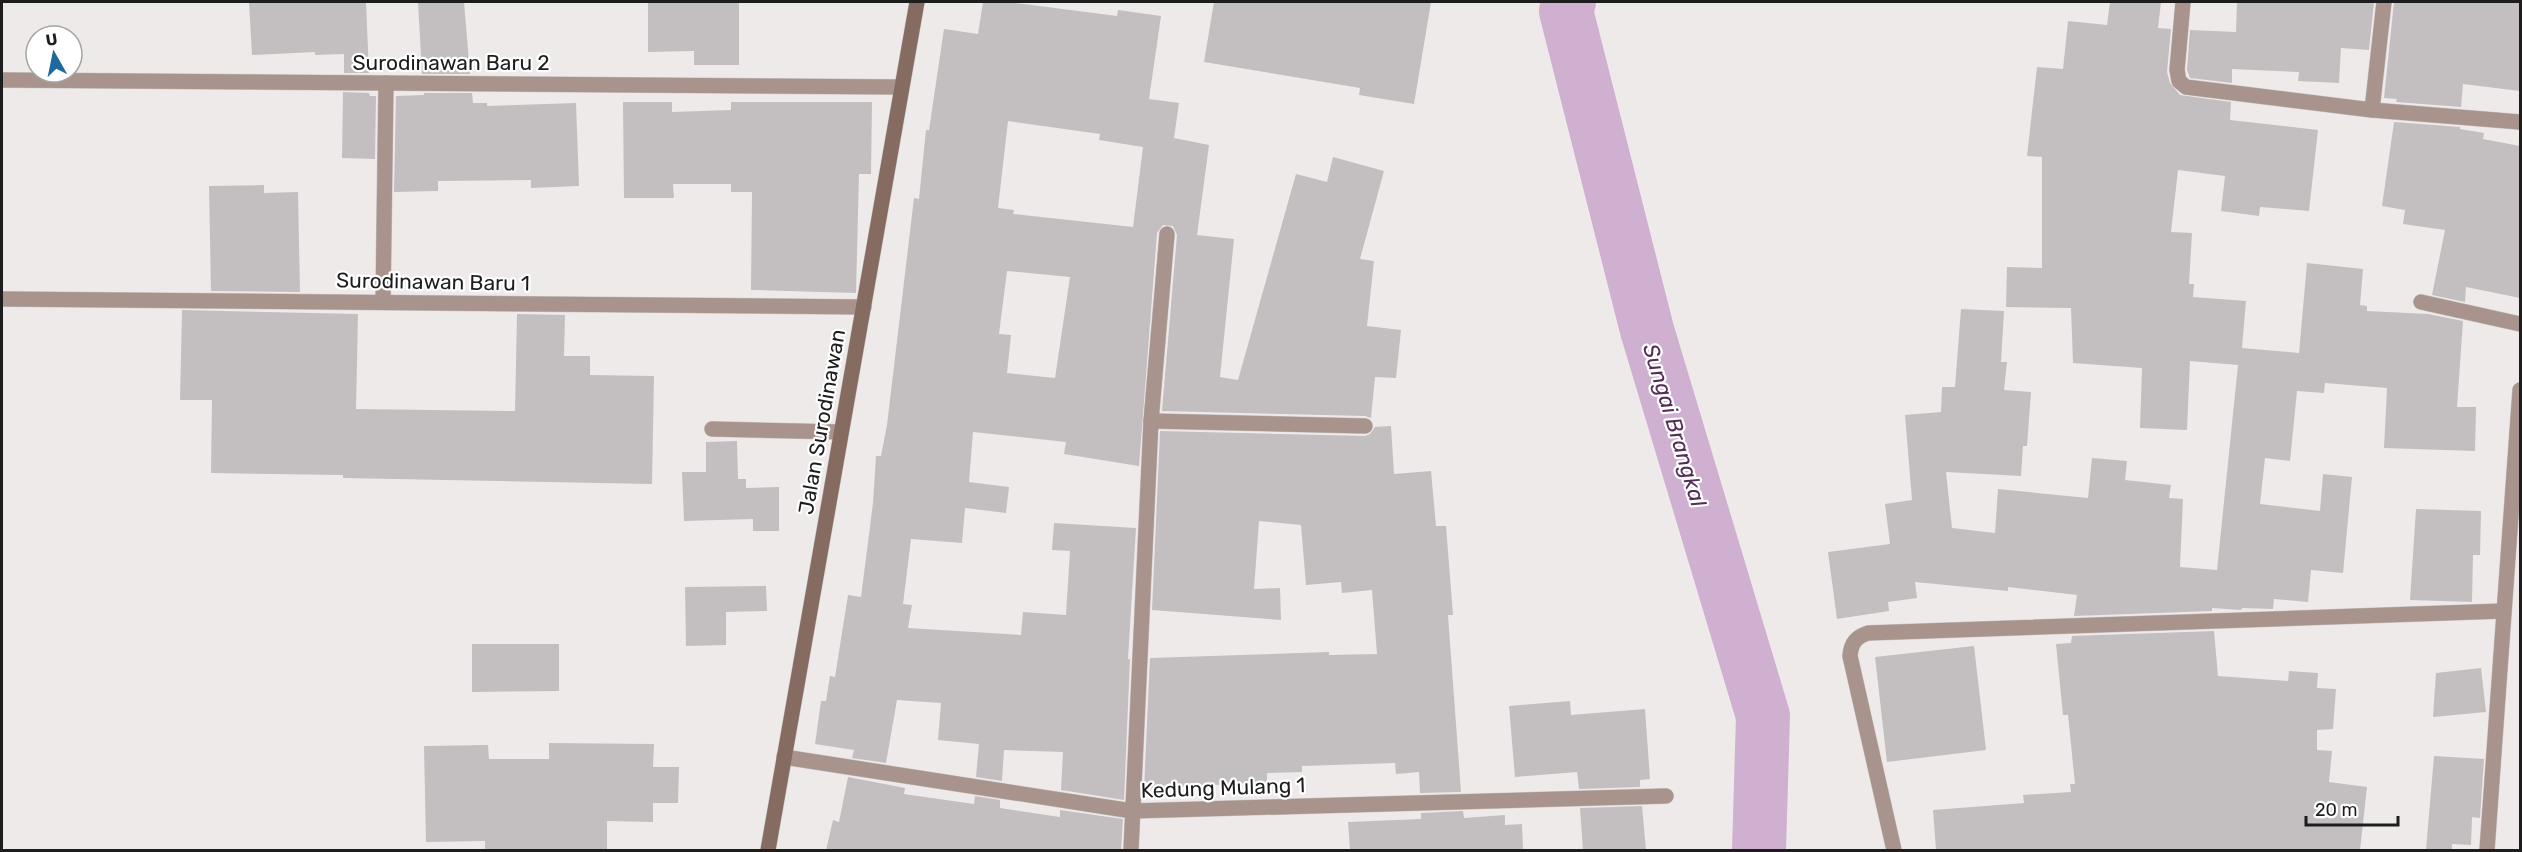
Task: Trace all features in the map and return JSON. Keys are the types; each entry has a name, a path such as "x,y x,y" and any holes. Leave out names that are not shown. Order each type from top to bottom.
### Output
{"main road":[{"name":"Jalan Surodinawan","path":"768,850 864,307 900,87 917,2"}],"street":[{"path":"2183,2 2177,70 2179,81 2186,87 2372,110 2520,122"},
{"path":"2372,110 2384,2"},
{"name":"Surodinawan Baru 2","path":"2,80 900,87"},
{"path":"382,302 386,83"},
{"path":"1131,850 1150,421 1167,234"},
{"name":"Surodinawan Baru 1","path":"2,299 864,307"},
{"path":"2421,302 2520,324"},
{"path":"2487,850 2520,390"},
{"path":"1150,421 1365,426"},
{"path":"712,429 841,432"},
{"path":"1894,850 1850,656 1851,645 1858,636 1869,633 2503,611"},
{"name":"Kedung Mulang 1","path":"784,757 1132,812 1666,796"}],"building":[{"path":"249,2 366,2 369,73 344,73 344,54 315,55 315,52 252,55"},
{"path":"418,2 464,2 470,74 422,74"},
{"path":"648,2 739,2 739,65 694,65 694,51 648,52"},
{"path":"983,2 1009,2 1117,16 1118,10 1161,16 1149,99 1179,103 1174,138 1209,145 1197,235 1234,239 1220,377 1238,380 1296,174 1327,182 1333,157 1384,171 1360,259 1374,261 1367,326 1401,330 1396,378 1375,377 1371,418 1162,411 1177,235 1173,226 1163,225 1157,233 1139,466 1064,454 1066,442 973,432 969,482 1009,487 1006,513 965,508 962,543 911,539 903,604 912,605 908,628 1021,635 1023,612 1066,615 1070,551 1052,550 1054,523 1136,528 1128,659 1130,659 1124,800 1061,790 1063,752 1004,750 1002,781 976,777 979,744 938,740 941,703 897,700 886,763 852,758 854,750 815,744 821,701 826,701 830,676 835,677 848,595 861,597 873,503 876,456 881,456 887,425 914,198 919,199 926,130 929,130 944,29 978,34","holes":["1008,121 1100,134 1099,140 1143,147 1133,227 1013,214 1014,210 998,208","1007,271 1070,277 1055,378 1007,373 1011,335 999,334"]},
{"path":"1214,2 1431,2 1414,104 1359,95 1360,88 1204,62"},
{"path":"2110,2 2161,2 2158,28 2171,29 2167,72 2170,83 2180,95 2231,102 2230,120 2318,130 2309,211 2260,207 2259,216 2221,211 2225,176 2178,170 2171,232 2192,233 2189,284 2194,284 2193,297 2246,301 2242,348 2299,353 2307,263 2363,269 2360,305 2367,306 2367,311 2428,314 2463,321 2457,407 2476,407 2475,451 2384,448 2387,388 2325,383 2324,393 2297,391 2290,461 2265,458 2260,504 2320,511 2323,474 2352,477 2343,573 2311,570 2308,602 2274,599 2273,609 2212,608 2212,611 2074,616 2077,595 2008,587 2008,591 1915,582 1917,598 1888,602 1889,611 1837,619 1828,552 1890,544 1885,504 1912,500 1905,415 1941,412 1942,387 1955,387 1961,309 2004,311 2001,362 2007,362 2004,390 2031,392 2027,446 2023,446 2021,476 1946,472 1952,528 1995,533 1998,489 2088,498 2092,458 2127,461 2125,480 2171,485 2169,498 2183,499 2180,567 2217,570 2238,365 2190,361 2187,430 2140,428 2142,368 2073,363 2071,308 2006,307 2007,267 2042,268 2042,157 2027,156 2037,67 2063,69 2068,21 2107,25"},
{"path":"2237,2 2374,2 2369,50 2341,48 2339,83 2298,81 2299,72 2232,69 2232,83 2190,78 2187,70 2190,30 2236,32"},
{"path":"2394,2 2520,2 2520,91 2463,84 2461,107 2396,102 2397,99 2384,98"},
{"path":"343,92 369,93 370,96 376,96 375,159 342,158"},
{"path":"424,93 472,93 473,103 487,103 487,106 576,103 579,186 531,188 531,180 438,181 438,191 394,192 396,96 424,95"},
{"path":"623,102 672,102 672,112 731,110 731,102 872,102 871,174 859,174 856,293 751,290 752,192 731,192 731,184 673,184 674,198 624,198"},
{"path":"2394,122 2460,127 2460,129 2484,133 2483,139 2520,146 2520,298 2466,287 2465,302 2432,295 2445,230 2403,224 2405,210 2382,206"},
{"path":"264,185 264,193 298,192 300,292 211,291 209,186"},
{"path":"182,310 358,314 356,409 515,411 517,314 565,315 564,356 590,356 590,375 654,376 652,484 211,473 212,400 180,400"},
{"path":"1391,426 1394,474 1431,471 1436,526 1446,526 1453,615 1448,615 1461,792 1420,793 1419,772 1396,774 1395,763 1302,766 1302,772 1267,773 1267,782 1144,789 1150,658 1329,652 1329,655 1377,654 1372,590 1342,593 1341,582 1306,585 1301,525 1259,521 1254,589 1280,588 1281,620 1152,610 1160,431 1365,436 1370,434 1375,427"},
{"path":"737,441 738,479 746,479 746,488 779,487 779,531 753,531 753,519 684,521 682,472 706,472 706,442"},
{"path":"2416,509 2481,511 2480,555 2473,555 2472,602 2410,600"},
{"path":"766,586 767,611 726,612 726,645 686,646 685,587"},
{"path":"2214,631 2218,676 2288,681 2289,671 2318,673 2317,688 2336,689 2333,729 2317,730 2317,750 2332,751 2329,782 2367,787 2360,850 1936,850 1933,810 2024,803 2023,795 2071,792 2070,784 2075,784 2068,715 2063,715 2056,644 2071,643 2072,636"},
{"path":"472,644 559,644 559,691 472,692"},
{"path":"1974,646 1986,750 1887,762 1875,657"},
{"path":"2481,668 2486,712 2433,717 2436,673"},
{"path":"1570,701 1571,715 1645,709 1650,779 1640,780 1640,787 1579,789 1577,772 1515,777 1509,706"},
{"path":"549,743 654,744 653,767 679,767 678,803 653,803 653,822 607,821 607,850 485,850 485,841 426,842 424,746 488,745 489,759 549,759"},
{"path":"2434,756 2484,759 2480,818 2472,817 2471,845 2452,844 2452,850 2426,850"},
{"path":"848,777 905,788 904,794 974,804 975,796 1000,800 1000,808 1060,817 1060,810 1123,819 1121,850 826,850 833,820 839,822"},
{"path":"1642,806 1646,850 1583,850 1580,808"},
{"path":"1463,811 1464,818 1505,815 1505,825 1522,824 1523,850 1350,850 1348,822 1421,819 1421,813"}],"waterway":[{"name":"Sungai Brangkal","path":"1569,2 1566,11 1647,330 1763,716 1759,850"}]}
